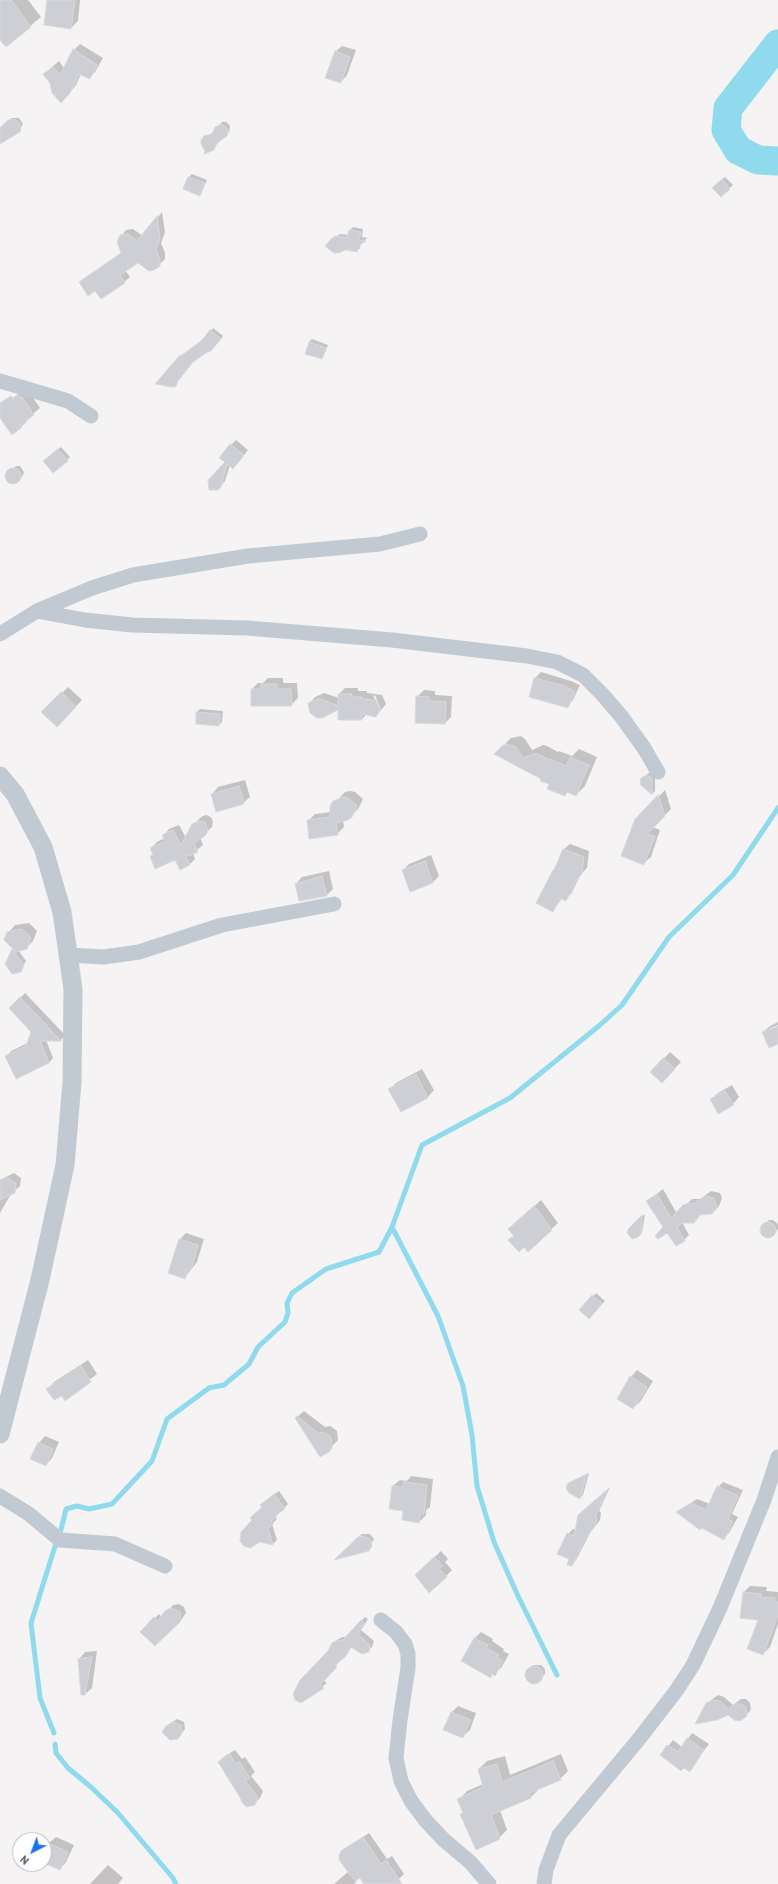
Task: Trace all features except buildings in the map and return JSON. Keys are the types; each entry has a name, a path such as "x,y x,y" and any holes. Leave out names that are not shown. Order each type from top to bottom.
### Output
{"street":[{"path":"0,380 68,401 91,416"},
{"path":"0,634 37,611 92,588 140,574 248,556 380,544 420,534"},
{"path":"37,611 85,620 132,625 247,628 392,640 527,656 556,662 583,675 602,694 621,716 644,748 658,772"},
{"path":"0,776 15,794 43,847 62,912 73,989 72,1082 66,1165 40,1280 0,1434"},
{"path":"68,955 104,957 139,952 222,925 334,904"},
{"path":"544,1884 546,1870 559,1835 639,1739 676,1691 693,1665 720,1608 764,1500 778,1457"},
{"path":"0,1496 29,1514 60,1540 115,1544 165,1566"},
{"path":"381,1620 396,1632 405,1644 408,1654 408,1668 396,1758 401,1781 412,1801 426,1821 444,1840 470,1862 489,1884"}],"waterway":[{"path":"778,44 728,108 726,130 738,150 758,160 778,161"},
{"path":"60,1534 66,1509 77,1506 89,1509 112,1504 152,1461 167,1419 209,1388 224,1385 249,1364 258,1347 285,1322 288,1313 287,1303 292,1293 326,1269 379,1252 392,1227 422,1145 510,1098 600,1025 622,1005 669,937 733,875 778,808"},
{"path":"392,1227 438,1316 463,1386 472,1435 477,1486 494,1542 518,1596 557,1675"},
{"path":"54,1733 40,1698 31,1623 57,1540"},
{"path":"55,1744 56,1753 68,1768 118,1813 173,1878 176,1884"}]}
